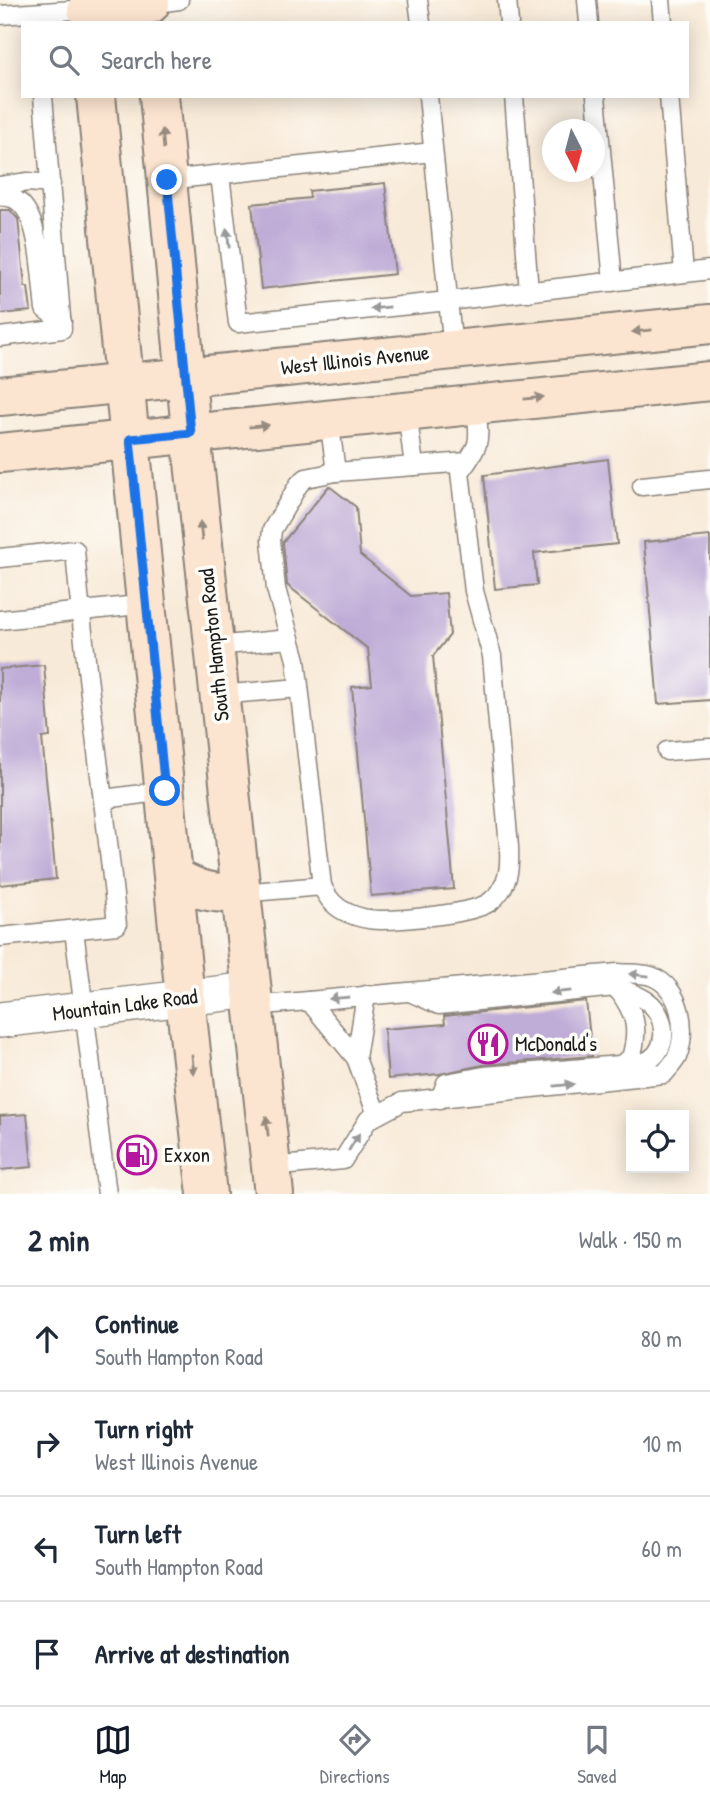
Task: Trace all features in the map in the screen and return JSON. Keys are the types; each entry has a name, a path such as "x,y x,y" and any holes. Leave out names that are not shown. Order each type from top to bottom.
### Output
{"main road":[{"path":"87,10 158,7"},
{"path":"96,98 185,998 207,1194"},
{"name":"South Hampton Road","path":"159,98 185,378 273,1181"},
{"name":"West Illinois Avenue","path":"0,396 710,324"},
{"path":"0,453 710,381"},
{"path":"174,877 204,892 240,893"}],"street":[{"name":"Mountain Lake Road","path":"0,1020 185,998 252,998"}],"lane":[{"path":"418,0 421,21"},
{"path":"507,0 509,21"},
{"path":"587,0 589,21"},
{"path":"662,0 663,21"},
{"path":"0,15 36,18 87,10"},
{"path":"43,98 62,325"},
{"path":"428,98 453,351"},
{"path":"514,98 528,292"},
{"path":"596,98 613,282"},
{"path":"669,98 684,274"},
{"path":"167,180 433,152"},
{"path":"220,175 238,323 710,270"},
{"path":"0,186 29,182 51,184"},
{"path":"0,196 14,198 29,215 35,232 45,309 62,325"},
{"path":"0,337 62,325"},
{"path":"467,462 336,472 306,478 299,484 272,530 276,589 290,639 299,688 322,886 326,895 346,913 378,920 467,911 490,902 506,884 510,869 492,656 474,591 460,472 476,452 479,441 476,404"},
{"path":"407,411 414,466"},
{"path":"329,419 336,472"},
{"path":"642,486 710,479"},
{"path":"0,558 75,550 117,925 0,937"},
{"path":"0,620 146,604"},
{"path":"214,646 290,639"},
{"path":"219,695 299,688"},
{"path":"667,751 710,748"},
{"path":"104,799 165,791"},
{"path":"240,893 322,886"},
{"path":"74,930 107,1194"},
{"path":"252,998 309,1001 618,973 651,976 668,989 678,1004 680,1045 676,1059 664,1074 402,1102 368,1120 343,1160 273,1181"},
{"path":"616,987 631,1006 635,1023 635,1042 631,1058 620,1065"},
{"path":"408,991 439,1005 616,987 650,1003 663,1025 663,1043 656,1056 642,1063 485,1076 446,1083 440,1099"},
{"path":"356,1058 366,995"},
{"path":"309,1001 356,1058 377,1115"}],"building":[{"path":"385,183 395,274 261,289 252,204 310,198 309,191"},
{"path":"0,210 10,210 18,219 25,287 28,287 31,311 0,314"},
{"path":"608,459 617,544 534,553 537,585 495,589 484,475"},
{"path":"329,486 356,507 360,555 411,596 446,593 450,635 433,656 454,889 371,896 352,687 372,685 368,649 287,585 283,542"},
{"path":"710,536 710,700 658,704 644,542"},
{"path":"44,665 50,737 42,738 56,879 0,885 0,669"},
{"name":"McDonald's","path":"586,1001 592,1056 483,1065 439,1074 388,1079 384,1029 445,1024 444,1016"},
{"path":"27,1114 32,1167 0,1170 0,1116"}],"place":[{"name":"McDonald's","path":"488,1044"},
{"name":"Exxon","path":"137,1155"}],"route":[{"path":"165,791 130,439 191,433 167,180"}]}
